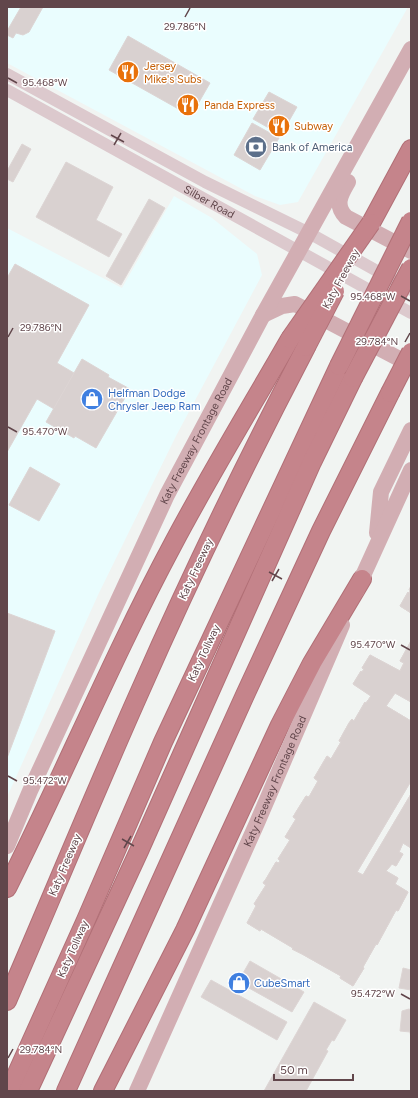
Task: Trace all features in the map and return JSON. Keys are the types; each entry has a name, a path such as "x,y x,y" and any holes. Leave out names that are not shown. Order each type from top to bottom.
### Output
{"highway":[{"name":"Katy Freeway","path":"7,1001 141,688 246,464 411,149"},
{"name":"Katy Tollway","path":"9,1091 86,920 163,742 255,543 345,372 411,221"},
{"path":"7,888 173,543 290,339 371,223"},
{"path":"28,1091 139,851 308,470 345,372 411,240"},
{"path":"345,372 411,268"},
{"path":"66,1091 244,694 321,532 411,352"},
{"path":"103,1091 185,930 280,725 312,663 362,578"}],"main road":[{"name":"Katy Freeway Frontage Road","path":"7,846 30,791 167,495 263,315 411,49"},
{"path":"411,55 383,118 341,194 339,201 341,212 346,217 411,252"},
{"path":"263,315 282,306 295,304 411,365"},
{"path":"376,548 381,492 411,430"},
{"name":"Katy Freeway Frontage Road","path":"137,1091 257,823 362,578 411,470"}],"street":[{"name":"Silber Road","path":"7,74 205,182 309,233 411,290"},
{"name":"Silber Road","path":"7,90 411,313"},
{"path":"66,123 73,110"}],"shaded area":[{"path":"7,7 408,7 298,202 280,205 255,196 7,63"},
{"path":"174,196 212,218 257,254 262,275 176,436 98,595 7,797 7,228 122,288"}],"building":[{"path":"21,7 43,7 29,32 23,35 16,33 13,38 7,35 7,31"},
{"path":"128,36 210,83 191,116 109,70"},
{"path":"269,92 297,107 281,135 253,119"},
{"name":"Bank of America","path":"252,123 279,138 260,170 234,155"},
{"path":"22,144 31,149 13,182 7,179 7,171"},
{"path":"66,162 113,187 96,220 122,234 109,257 36,217"},
{"path":"149,199 165,208 121,285 106,276"},
{"path":"15,264 89,305 57,363 74,373 54,409 37,399 7,452 7,278"},
{"name":"Helfman Dodge Chrysler Jeep Ram","path":"82,359 109,375 108,377 130,389 96,448 75,436 74,438 46,422"},
{"path":"30,467 60,484 39,521 9,505"},
{"path":"411,586 411,613 400,606 408,592 409,593"},
{"path":"411,586 411,613 400,606 408,592 409,593"},
{"path":"7,613 55,631 7,758"},
{"path":"411,641 411,702 395,693 386,706 411,721 411,781 357,872 363,875 411,794 411,848 403,843 399,852 403,854 396,866 392,864 386,871 398,878 395,884 408,892 398,911 396,910 377,945 376,944 353,986 340,978 341,976 292,949 293,948 261,929 260,931 247,923 256,906 254,904 266,885 263,883 276,862 279,863 280,861 278,859 290,840 285,837 296,819 293,817 306,796 309,797 318,781 314,778 327,756 331,759 341,742 339,741 349,723 352,719 354,721 365,702 366,703 371,696 353,684 361,671 362,672 364,669 362,668 370,655 400,671 404,663 400,661","holes":["313,869 367,901 360,908 346,930 344,939 290,908 296,900 297,901 311,879"]},
{"path":"411,641 411,702 395,693 386,706 411,721 411,781 357,872 363,875 411,794 411,848 403,843 399,852 403,854 396,866 392,864 386,871 398,878 395,884 408,892 398,911 396,910 377,945 376,944 353,986 340,978 341,976 292,949 293,948 261,929 260,931 247,923 256,906 254,904 266,885 263,883 276,862 279,863 280,861 278,859 290,840 285,837 296,819 293,817 306,796 309,797 318,781 314,778 327,756 331,759 341,742 339,741 349,723 352,719 354,721 365,702 366,703 371,696 353,684 361,671 362,672 364,669 362,668 370,655 400,671 404,663 400,661"},
{"path":"250,961 304,992 292,1012 238,982"},
{"path":"403,968 411,970 411,990 399,988"},
{"path":"211,980 287,1022 277,1040 201,997"},
{"path":"314,1002 346,1020 334,1041 332,1040 326,1050 328,1051 306,1091 264,1091"},
{"path":"409,1009 411,1010 411,1038 410,1032 400,1031 402,1011"}],"place":[{"name":"Jersey Mike's Subs","path":"128,72"},
{"name":"Panda Express","path":"188,105"},
{"name":"Subway","path":"279,126"},
{"name":"Bank of America","path":"256,147"},
{"name":"Helfman Dodge Chrysler Jeep Ram","path":"92,399"},
{"name":"CubeSmart","path":"239,983"}]}
